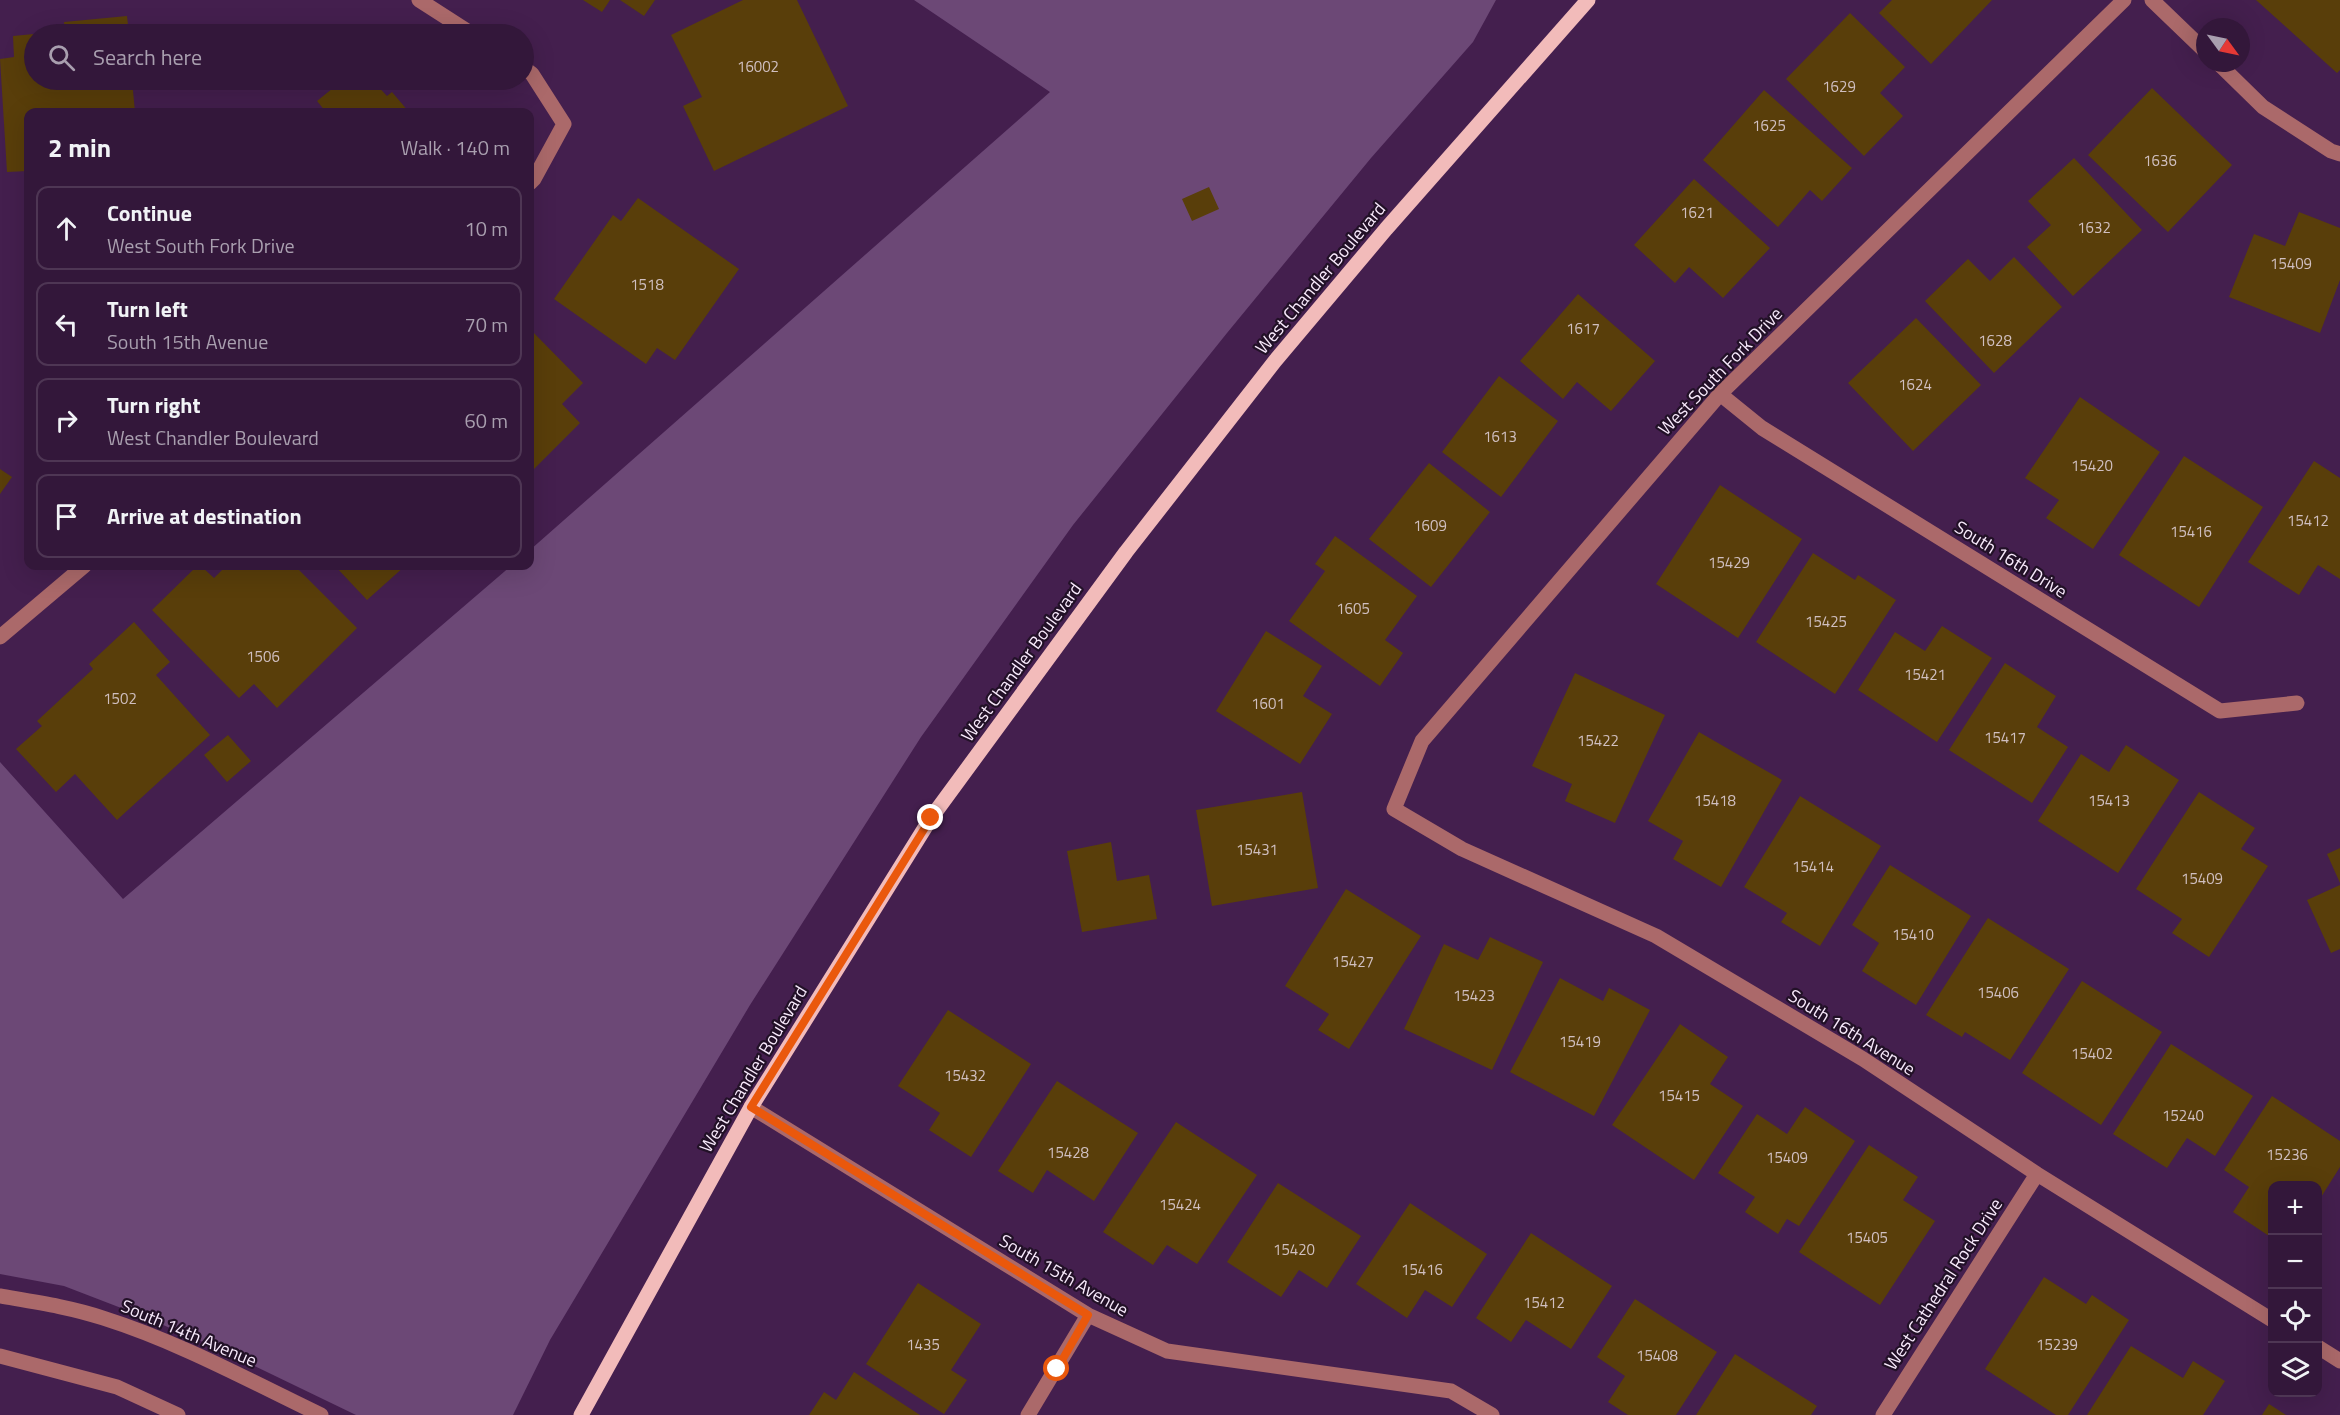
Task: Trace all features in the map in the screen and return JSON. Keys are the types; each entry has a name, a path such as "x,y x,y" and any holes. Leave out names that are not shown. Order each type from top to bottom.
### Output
{"main road":[{"name":"West Chandler Boulevard","path":"581,1415 751,1107 931,818 1126,552 1283,352 1386,229 1588,0"}],"street":[{"path":"419,0 456,24"},
{"name":"West South Fork Drive","path":"1394,809 1422,741 1720,394 2124,0"},
{"path":"2152,0 2196,42"},
{"path":"2227,72 2264,107 2331,151 2340,154"},
{"path":"534,77 564,124 534,179"},
{"name":"South 16th Drive","path":"1720,394 1762,428 2220,711 2297,703"},
{"path":"0,637 79,570"},
{"name":"South 16th Avenue","path":"1394,809 1462,849 1656,936 1863,1059 2037,1174 2268,1318"},
{"name":"South 15th Avenue","path":"751,1107 1088,1315 1167,1351 1451,1391 1492,1415"},
{"name":"West Cathedral Rock Drive","path":"1883,1415 2037,1174"},
{"name":"South 14th Avenue","path":"0,1296 69,1310 138,1330 321,1415"},
{"path":"1028,1415 1088,1315"},
{"path":"2322,1350 2340,1361"},
{"path":"0,1356 117,1387 178,1415"}],"shaded area":[{"path":"914,0 1496,0 1473,42 1371,158 1073,525 921,737 750,1005 550,1340 513,1415 356,1415 217,1348 142,1316 64,1286 0,1274 0,762 123,899 506,570 534,570 534,546 1050,92"}],"building":[{"path":"583,0 610,0 602,12"},
{"path":"620,0 655,0 644,16"},
{"path":"743,0 797,0 848,106 714,171 683,106 702,97 671,35"},
{"path":"1892,0 1992,0 1931,64 1879,13"},
{"path":"2256,0 2340,0 2340,70 2337,73"},
{"path":"1850,13 1905,67 1880,93 1903,116 1864,156 1786,79"},
{"path":"127,16 128,24 64,24 64,22"},
{"path":"24,35 24,90 133,90 135,108 24,108 24,171 7,172 0,59 14,57 13,36"},
{"path":"2152,88 2232,165 2168,232 2088,155"},
{"path":"331,90 381,90 387,96 392,92 406,108 323,108 317,101"},
{"path":"1764,90 1852,168 1822,201 1810,190 1778,227 1703,160"},
{"path":"2074,158 2142,230 2073,296 2027,247 2051,225 2028,201"},
{"path":"1694,179 1770,248 1723,298 1689,267 1675,283 1634,245"},
{"path":"1209,187 1219,209 1192,221 1182,199"},
{"path":"638,198 739,269 675,360 657,348 646,364 554,299 613,215 621,221"},
{"path":"2299,212 2340,228 2340,280 2320,333 2229,297 2254,234 2285,246"},
{"path":"2014,257 2062,307 1994,373 1925,301 1968,259 1990,281"},
{"path":"1578,294 1655,361 1611,411 1577,382 1563,399 1520,361"},
{"path":"1916,318 1981,385 1913,451 1848,383"},
{"path":"534,333 583,383 562,404 580,423 534,469"},
{"path":"1499,376 1558,421 1501,497 1442,452"},
{"path":"2080,397 2160,452 2093,549 2046,518 2059,500 2025,478"},
{"path":"2184,456 2263,507 2199,607 2119,555"},
{"path":"2314,461 2340,478 2340,579 2318,565 2299,595 2248,562"},
{"path":"1429,463 1490,512 1431,587 1369,539"},
{"path":"0,469 12,477 0,494"},
{"path":"1720,485 1802,539 1738,638 1656,584"},
{"path":"1335,536 1417,596 1385,640 1403,653 1380,686 1289,621 1325,571 1315,564"},
{"path":"1813,553 1855,580 1858,575 1896,600 1835,694 1756,642"},
{"path":"193,570 205,570 214,578 222,570 299,570 357,628 277,708 254,684 239,698 152,610"},
{"path":"339,570 401,570 367,600"},
{"path":"134,622 170,662 156,675 210,735 117,820 75,774 56,792 16,749 42,726 37,721 93,669 89,664"},
{"path":"1942,626 1992,658 1937,742 1858,690 1895,632 1925,651"},
{"path":"1266,631 1322,666 1303,696 1332,714 1300,764 1216,711"},
{"path":"2005,663 2056,696 2037,727 2068,747 2032,803 1949,750"},
{"path":"1575,673 1665,715 1615,823 1565,801 1572,784 1532,766"},
{"path":"1699,732 1782,780 1721,887 1673,859 1683,841 1648,821"},
{"path":"228,735 251,761 227,782 204,755"},
{"path":"2126,745 2179,780 2118,873 2038,821 2081,754 2109,772"},
{"path":"1302,792 1318,888 1212,906 1196,810"},
{"path":"2199,792 2255,828 2241,849 2268,866 2209,957 2172,933 2182,919 2136,889"},
{"path":"1800,796 1881,846 1820,946 1781,922 1787,913 1744,887"},
{"path":"1111,842 1117,881 1149,875 1157,919 1082,932 1067,851"},
{"path":"2340,848 2340,883 2327,854"},
{"path":"1890,865 1971,916 1916,1005 1862,971 1879,943 1852,925"},
{"path":"2340,885 2340,949 2331,953 2307,900"},
{"path":"1346,889 1421,936 1349,1049 1318,1030 1329,1014 1285,986"},
{"path":"1988,918 2069,969 2010,1060 1965,1032 1962,1037 1926,1015"},
{"path":"1490,937 1543,962 1492,1070 1404,1029 1444,944 1478,960"},
{"path":"1560,978 1603,1001 1609,988 1650,1010 1594,1116 1510,1072"},
{"path":"2082,981 2162,1032 2101,1125 2022,1073"},
{"path":"948,1010 1031,1064 971,1157 929,1130 940,1113 898,1086"},
{"path":"1680,1024 1728,1057 1710,1084 1743,1106 1694,1180 1612,1125"},
{"path":"2171,1044 2253,1096 2215,1156 2187,1138 2167,1168 2113,1134"},
{"path":"1057,1081 1138,1133 1094,1201 1047,1170 1033,1193 998,1171"},
{"path":"2272,1096 2340,1141 2340,1167 2322,1196 2322,1181 2268,1181 2268,1235 2233,1212 2249,1187 2224,1170"},
{"path":"1805,1107 1855,1141 1799,1226 1787,1219 1778,1234 1745,1212 1755,1197 1718,1173 1757,1114 1787,1134"},
{"path":"1176,1122 1257,1175 1197,1264 1167,1245 1153,1265 1103,1232"},
{"path":"1869,1145 1918,1177 1903,1200 1935,1221 1880,1305 1799,1252"},
{"path":"1278,1183 1361,1236 1327,1288 1299,1270 1281,1297 1227,1262"},
{"path":"1410,1203 1487,1254 1452,1307 1425,1290 1407,1318 1356,1284"},
{"path":"1531,1233 1612,1286 1571,1349 1526,1320 1511,1342 1476,1318"},
{"path":"2044,1277 2086,1304 2092,1295 2129,1320 2068,1415 2056,1415 1985,1369"},
{"path":"918,1283 981,1324 951,1370 967,1380 944,1414 866,1364"},
{"path":"1635,1299 1717,1352 1676,1415 1628,1415 1608,1402 1625,1376 1597,1357"},
{"path":"2131,1346 2183,1378 2193,1361 2225,1381 2203,1415 2087,1415"},
{"path":"1735,1354 1817,1406 1811,1415 1696,1415"},
{"path":"854,1372 920,1415 809,1415 824,1392 836,1400"},
{"path":"2269,1404 2286,1415 2262,1415"}],"route":[{"path":"931,818 751,1107 1088,1315 1057,1369"}]}
